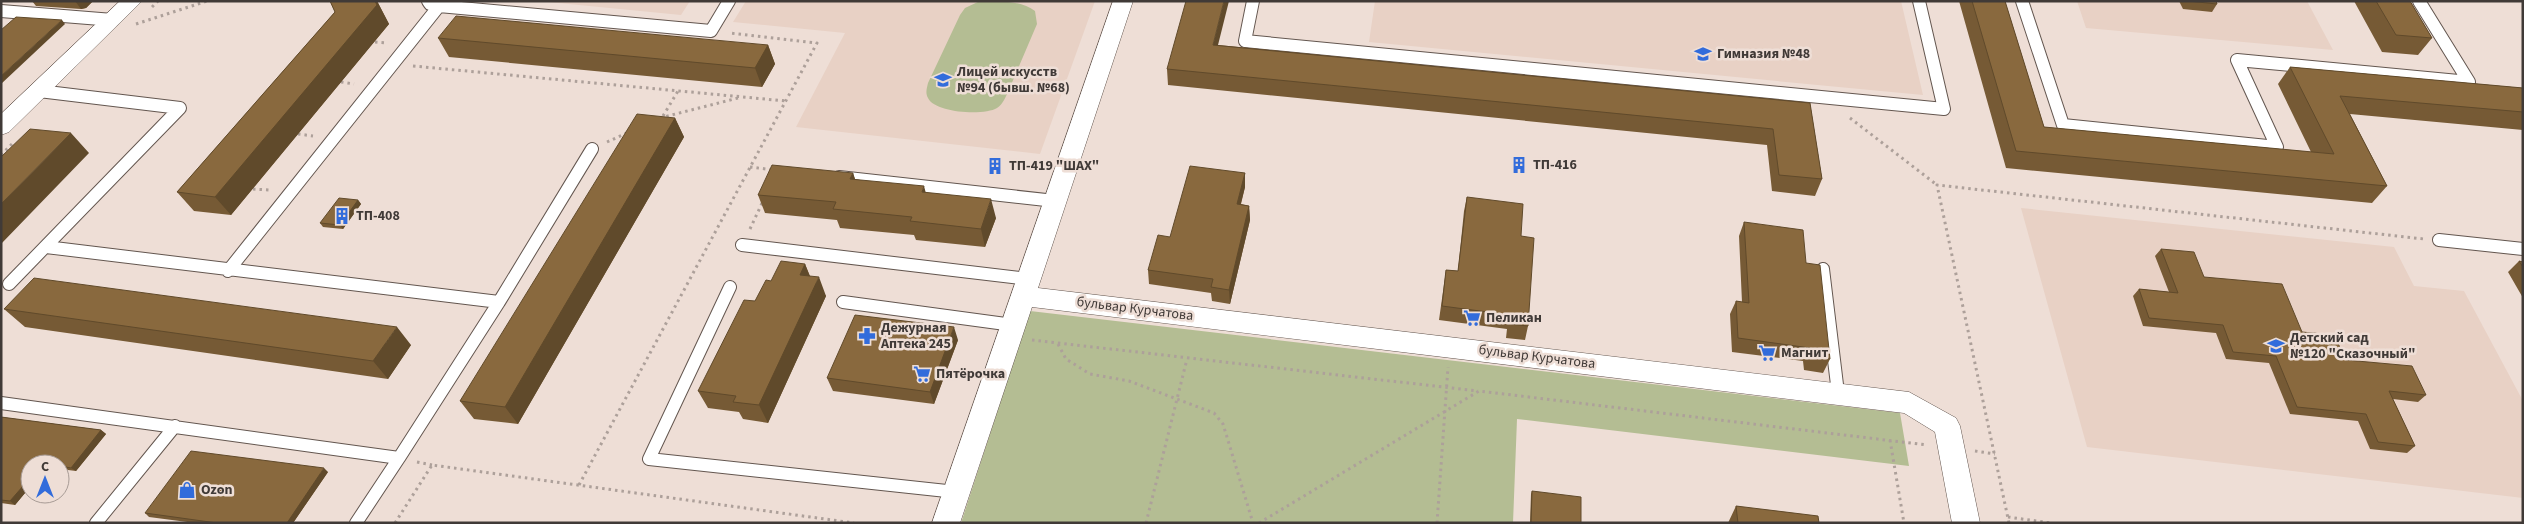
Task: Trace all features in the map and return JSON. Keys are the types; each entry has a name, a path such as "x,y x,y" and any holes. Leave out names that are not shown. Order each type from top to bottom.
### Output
{"street":[{"path":"1,127 132,1"},
{"path":"946,523 1123,1"},
{"name":"бульвар Курчатова","path":"1026,287 1450,346 1909,403 1947,426 1966,523"}],"lane":[{"path":"228,270 393,64 433,4 710,31 729,1"},
{"path":"1253,1 1245,41 1944,109 1918,1"},
{"path":"2022,1 2063,125 2277,147 2237,60 2469,82 2420,1"},
{"path":"1,11 112,20"},
{"path":"9,284 180,108 39,91"},
{"path":"356,523 499,302 592,149"},
{"path":"827,176 1055,200"},
{"path":"2439,240 2523,249"},
{"path":"742,245 1026,287"},
{"path":"46,247 499,302"},
{"path":"1823,268 1838,393"},
{"path":"730,287 649,459 956,492"},
{"path":"843,302 1011,331"},
{"path":"1,403 399,458"},
{"path":"96,523 175,426"}],"path":[{"path":"134,24 207,1"},
{"path":"579,485 818,43 710,31"},
{"path":"393,64 786,101"},
{"path":"663,117 678,91"},
{"path":"654,121 741,97"},
{"path":"1824,98 1937,185 2439,240"},
{"path":"592,149 636,129"},
{"path":"750,167 777,170 773,178"},
{"path":"1937,185 2010,523"},
{"path":"742,245 765,195"},
{"path":"1011,331 1057,343 1479,391 1995,454"},
{"path":"1057,343 1066,359 1090,374 1129,381 1178,397 1214,413 1223,424 1253,523"},
{"path":"1437,523 1450,346"},
{"path":"1146,523 1187,359"},
{"path":"1259,523 1479,391"},
{"path":"1890,440 1904,523"},
{"path":"395,523 432,465 854,523"},
{"path":"2008,517 2052,523"}],"shaded area":[{"path":"538,1 690,1 681,15"},
{"name":"Лицей искусств №94 (бывш. №68)","path":"746,1 1095,1 1040,154 796,127 845,33 733,22"},
{"name":"Гимназия №48","path":"1375,1 1901,1 1923,95 1369,42"},
{"path":"2077,1 2307,1 2333,50 2086,28"},
{"name":"Детский сад №120 \"Сказочный\"","path":"2021,208 2394,247 2414,286 2464,291 2523,401 2523,498 2087,447"}],"green space":[{"path":"980,1 1009,2 1029,7 1035,11 1037,24 1004,101 997,108 982,112 949,110 932,103 928,98 926,92 928,83 960,15 965,8"},
{"path":"1030,311 1900,413 1909,466 1517,419 1513,523 961,523"}],"building":[{"path":"330,1 375,1 377,5 215,197 177,192 335,12"},
{"path":"1186,1 1224,1 1213,45 1810,103 1822,179 1779,175 1773,129 1167,69"},
{"path":"1972,1 2005,1 2044,127 2334,154 2290,67 2523,88 2523,112 2340,96 2387,186 2016,151"},
{"path":"2188,1 2216,1 2217,4"},
{"path":"2376,1 2410,1 2432,38 2396,35"},
{"path":"456,16 768,45 755,68 438,38"},
{"path":"16,17 62,20 1,76 1,30"},
{"path":"637,114 675,118 505,407 460,401"},
{"path":"30,129 71,133 1,204 1,157"},
{"path":"772,165 853,173 850,179 924,186 922,192 991,199 981,229 910,221 912,217 833,209 836,202 758,195"},
{"path":"1190,166 1245,173 1237,204 1249,206 1229,290 1211,287 1213,279 1148,270 1158,235 1170,237"},
{"path":"1467,197 1523,204 1521,236 1534,238 1528,326 1509,324 1510,315 1442,306 1446,270 1458,271"},
{"name":"ТП-408","path":"339,198 358,200 340,225 320,223"},
{"path":"1744,222 1803,230 1806,263 1820,265 1830,359 1811,357 1810,348 1738,338 1736,301 1749,303"},
{"path":"2161,249 2194,252 2204,277 2282,284 2302,332 2334,335 2346,360 2412,366 2426,395 2389,391 2415,446 2378,442 2366,414 2297,407 2276,356 2233,352 2223,325 2149,318 2139,289 2178,293"},
{"path":"781,261 805,264 800,275 819,277 759,405 733,402 736,396 698,391 744,300 755,301 766,280 771,281"},
{"path":"34,278 397,327 373,361 4,309"},
{"path":"855,315 954,327 930,392 827,378"},
{"path":"1,417 101,430 71,468 70,454 20,454 20,490 10,501 1,500"},
{"path":"191,451 324,468 287,523 217,523 145,513"},
{"path":"1532,491 1581,497 1581,523 1531,523"},
{"path":"1736,506 1818,516 1819,523 1738,523"}],"place":[{"name":"Гимназия №48","path":"1703,54"},
{"name":"Лицей искусств №94 (бывш. №68)","path":"943,80"},
{"name":"ТП-416","path":"1519,165"},
{"name":"ТП-419 \"ШАХ\"","path":"995,166"},
{"name":"ТП-408","path":"342,216"},
{"name":"Пеликан","path":"1472,318"},
{"name":"Дежурная Аптека 245","path":"867,336"},
{"name":"Детский сад №120 \"Сказочный\"","path":"2276,346"},
{"name":"Магнит","path":"1767,353"},
{"name":"Пятёрочка","path":"922,374"},
{"name":"Ozon","path":"187,490"}]}
